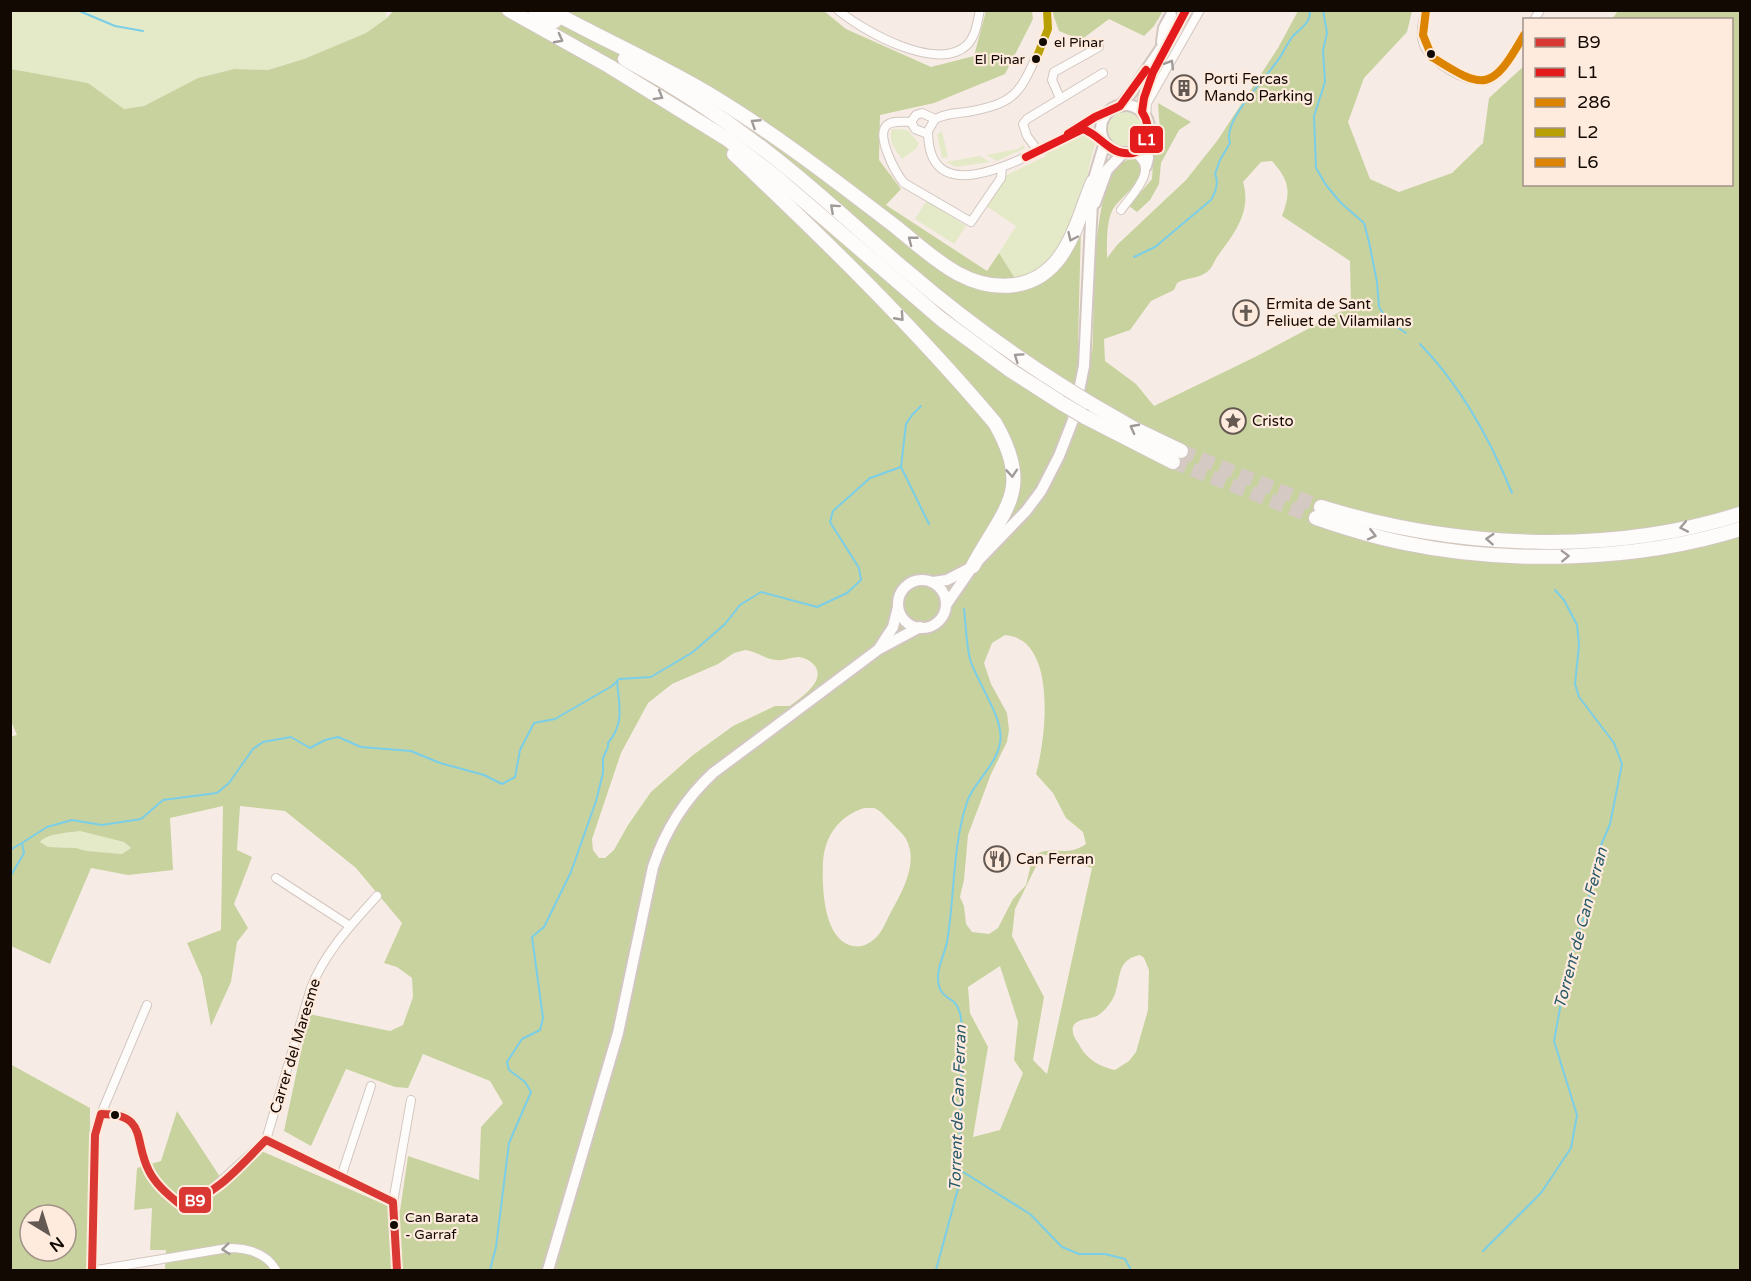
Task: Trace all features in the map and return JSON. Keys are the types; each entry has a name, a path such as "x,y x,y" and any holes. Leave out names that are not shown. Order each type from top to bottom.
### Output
{"highway":[{"path":"508,10 609,66 727,139 775,176 959,333 1063,404 1085,417 1177,457 1008,351 948,306 787,168 734,127 660,78 535,10"},
{"path":"549,10 659,66 745,117 828,175 944,265 976,283 995,286 1022,283 1039,276 1055,263 1066,249 1074,232 1092,182"},
{"path":"709,129 889,305 995,423 1005,442 1013,471 1012,495 1006,511 973,566"},
{"path":"1740,514 1679,529 1628,536 1563,542 1518,542 1407,529 1318,513 1404,543 1474,553 1541,556 1630,551 1740,529"}],"main road":[{"path":"1146,166 1149,127 1144,114 1148,81 1179,27 1185,12"},
{"path":"898,607 907,622 920,627 929,627 937,623 943,616 946,605 973,566 1026,511 1041,491 1059,456 1072,420 1084,366 1092,182 1104,141 1101,125 1108,112 1120,106 1131,93 1185,12"},
{"path":"1162,45 1164,28 1172,13"},
{"path":"1120,106 1132,106 1144,114"},
{"path":"1104,141 1111,149 1128,153"},
{"path":"1092,212 1107,170 1128,153 1146,143"},
{"path":"879,649 893,627 900,593 907,585 920,580 933,582 947,580 973,566"},
{"path":"933,582 944,592 946,605"},
{"path":"548,1270 618,1033 653,867 671,826 686,801 713,773 879,649 920,627"}],"street":[{"path":"838,10 852,22 879,38 939,55 955,52 967,44 976,30 980,10"},
{"path":"911,122 922,113 935,119 992,107 1008,100 1018,92 1048,30 1047,10"},
{"path":"1144,114 1147,103 1200,10"},
{"path":"1426,10 1422,25 1423,44 1432,57 1466,79 1483,81 1495,76 1523,37"},
{"path":"1060,98 1053,80 1054,72 1099,46"},
{"path":"1038,151 1027,136 1023,124 1027,119 1103,73"},
{"path":"1064,137 1072,130 1108,112"},
{"path":"935,119 929,126 928,134 935,162 948,174 962,176 1002,168 1064,137 1086,129 1104,141"},
{"path":"911,122 894,122 886,126 884,130 883,139 897,173 904,183 971,222 1001,178 1002,168"},
{"path":"911,122 915,129 928,134"},
{"path":"1121,210 1143,180 1146,166 1140,156 1128,153"},
{"path":"276,878 350,926"},
{"name":"Carrer del Maresme","path":"266,1140 318,968 350,926 377,896"},
{"path":"92,1270 95,1135 101,1114 147,1005"},
{"path":"341,1177 371,1086"},
{"path":"397,1270 393,1202 411,1100"},
{"path":"101,1114 122,1114 133,1121 144,1162 152,1177 166,1194 181,1205 192,1204 210,1191 266,1140 393,1202"},
{"path":"96,1270 228,1248 243,1248 256,1252 276,1270"}],"green space":[{"path":"385,10 387,18 366,33 304,59 268,70 234,69 198,78 144,106 124,109 88,83 11,69 10,11"},
{"path":"394,10 824,11 846,29 931,67 974,56 986,11 1032,11 1033,19 1005,74 934,103 880,115 879,160 901,189 886,205 987,271 999,253 1016,280 962,281 1028,285 1081,227 1078,344 1092,353 1097,241 1109,181 1121,163 1138,160 1141,168 1137,181 1116,205 1110,216 1107,258 1117,245 1186,180 1217,141 1278,48 1298,11 1412,11 1407,32 1364,78 1348,122 1370,179 1399,192 1452,173 1483,143 1489,98 1523,67 1523,186 1733,186 1733,18 1613,18 1618,11 1740,11 1740,1270 165,1270 166,1250 150,1250 152,1208 134,1210 137,1168 161,1161 177,1111 224,1183 259,1150 400,1211 408,1156 479,1180 481,1127 503,1103 490,1081 423,1054 408,1088 395,1087 346,1069 311,1146 284,1131 309,1014 390,1031 403,1025 413,997 412,978 397,967 384,963 402,923 356,868 285,811 240,806 237,850 252,857 234,904 248,928 237,942 231,982 211,1026 202,977 187,943 221,930 223,806 170,818 173,870 128,875 91,868 50,964 11,946 10,737 17,735 11,721 11,69 88,83 124,109 144,106 198,78 234,69 268,70 304,59 366,33","holes":["1272,161 1285,181 1288,193 1282,216 1350,261 1351,306 1255,357 1154,406 1136,384 1105,361 1104,339 1130,330 1151,301 1174,290 1177,283 1203,275 1210,269 1240,222 1245,203 1243,182 1261,162","1005,635 1022,641 1034,653 1041,671 1045,715 1036,774 1053,793 1066,818 1083,832 1086,844 1072,850 1037,854 1031,864 1026,885 1013,899 998,928 989,934 972,932 966,924 964,906 960,897 968,835 991,774 1007,742 1009,730 1007,713 991,684 984,663 992,643","745,650 776,660 804,658 815,666 817,672 815,684 790,706 775,706 733,726 693,755 651,792 614,850 605,858 599,858 593,850 592,839 621,753 648,703 672,684 718,664 734,653","864,808 878,810 904,837 910,848 911,857 908,877 884,926 876,938 861,946 849,945 840,940 834,931 826,909 823,884 824,853 830,836 840,822","80,831 124,842 131,848 122,854 48,847 40,842 53,835","1042,854 1092,868 1047,1074 1033,1060 1044,997 1012,936 1015,909","1140,955 1144,958 1149,970 1148,1010 1136,1052 1129,1061 1115,1070 1100,1065 1087,1056 1074,1036 1073,1030 1076,1023 1097,1016 1108,1007 1115,994 1121,970 1127,960","1000,966 1018,1022 1014,1060 1023,1073 1000,1130 973,1137 988,1047 970,1013 968,987"]},
{"path":"1052,10 1163,11 1154,26 1144,36 1109,19 1081,40 1059,31"},
{"path":"1158,103 1191,122 1179,130 1161,163 1159,184 1150,200 1137,212 1129,206 1152,179 1154,148 1160,131"},
{"path":"1125,112 1137,117 1142,129 1137,141 1125,146 1113,141 1108,129 1113,117"},
{"path":"892,129 907,130 919,143 916,149 902,159 892,142"},
{"path":"942,131 948,157 942,158 937,135"},
{"path":"1087,132 1095,138 1095,144 1071,229 1054,257 1042,268 1016,280 999,253 1016,226 986,206 1007,175 1046,156 1044,152 1073,136"},
{"path":"1023,145 1025,148 997,161 986,155 1018,149"},
{"path":"980,156 990,162 956,167 946,162"},
{"path":"927,200 966,226 954,244 915,219"},
{"path":"80,831 124,842 131,848 122,854 48,847 40,842 53,835"},
{"path":"10,1064 90,1108 89,1270 11,1270"}],"waterway":[{"path":"77,10 115,26 143,31"},
{"name":"Torrent de Can Ferran","path":"1134,257 1155,247 1211,200 1217,184 1215,174 1230,143 1229,134 1232,124 1245,102 1293,36 1307,22 1310,10"},
{"name":"Torrent de Can Ferran","path":"1323,10 1327,33 1323,50 1325,82 1314,116 1316,168 1341,203 1364,223 1377,282 1379,307 1388,321 1406,333"},
{"name":"Torrent de Can Ferran","path":"1420,344 1449,377 1473,414 1512,493"},
{"name":"Torrent de Can Ferran","path":"10,877 24,853 22,843 47,827 72,820 102,825 141,819 163,800 217,793 229,783 253,749 263,742 291,737 310,748 325,740 338,737 361,747 411,751 440,763 484,775 502,784 515,777 520,750 534,723 555,719 612,686 619,679 651,677 693,652 725,624 740,605 761,592 817,607 847,593 861,580 859,568 830,522 833,511 870,478 901,467 906,424 921,406"},
{"path":"901,467 929,524"},
{"name":"Torrent de Can Ferran","path":"1483,1251 1541,1193 1571,1148 1577,1115 1554,1041 1564,986 1581,924 1588,909 1596,857 1610,824 1622,764 1614,743 1579,697 1575,684 1579,645 1577,625 1564,600 1555,590"},
{"name":"Torrent de Can Ferran","path":"936,1270 959,1185 962,1028 958,1008 941,992 938,974 947,942 962,819 970,795 994,759 1000,743 995,712 970,659 964,609"},
{"path":"490,1270 496,1247 509,1143 531,1092 525,1082 509,1070 507,1062 522,1039 540,1030 543,1018 532,937 544,927 571,872 596,801 603,773 603,758 619,721 617,681"},
{"path":"10,850 22,843"},
{"path":"960,1170 1030,1214 1062,1247 1079,1254 1105,1254 1125,1259 1131,1270"}],"tunnel":[{"path":"1181,451 1321,507"},
{"path":"1173,462 1316,518"}],"transit line":[{"name":"L2","path":"1036,59 1048,29 1047,10"},
{"name":"L1","path":"1026,157 1083,129 1119,152 1132,153 1144,146 1148,133 1142,112 1144,98 1153,72 1186,10"},
{"name":"L6","path":"1426,10 1423,35 1432,57"},
{"name":"286","path":"1432,57 1464,76 1486,80 1495,76 1504,67 1523,37"},
{"name":"L1","path":"1068,134 1095,117 1120,106 1146,70"},
{"name":"B9","path":"92,1270 95,1135 101,1114 116,1115 133,1124 149,1171 163,1190 181,1205 194,1201 217,1187 266,1140 393,1202 397,1270"}],"place":[{"name":"el Pinar","path":"1043,42"},
{"name":"El Pinar","path":"1036,59"},
{"name":"Porti Fercas Mando Parking","path":"1184,88"},
{"name":"Ermita de Sant Feliuet de Vilamilans","path":"1246,313"},
{"name":"Cristo","path":"1233,421"},
{"name":"Can Ferran","path":"997,859"},
{"name":"Can Barata - Garraf","path":"394,1225"}]}
